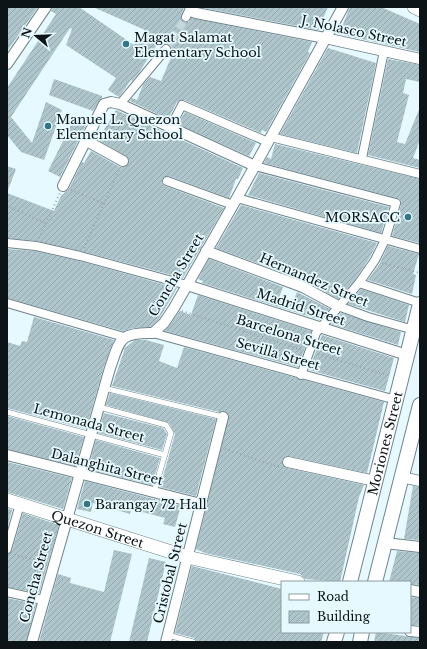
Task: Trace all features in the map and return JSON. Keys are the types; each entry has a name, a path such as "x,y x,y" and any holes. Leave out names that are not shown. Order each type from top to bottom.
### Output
{"main road":[{"name":"Moriones Street","path":"350,581 420,303"},
{"name":"Moriones Street","path":"375,581 419,410"}],"street":[{"path":"7,64 46,7"},
{"name":"Concha Street","path":"32,642 66,518 118,344 124,337 138,333 153,333 167,319 235,202 343,7"},
{"path":"414,7 420,10"},
{"name":"J. Nolasco Street","path":"189,11 325,38 420,59"},
{"path":"120,104 166,49"},
{"path":"362,158 384,51"},
{"path":"63,186 104,104 111,102 120,104 255,166 396,203 385,240 375,260 359,283 338,306 322,327 316,332 301,375"},
{"path":"170,128 182,105 270,139 362,158 420,174"},
{"path":"85,140 123,161"},
{"path":"167,181 235,202 420,249"},
{"path":"7,243 36,246 80,256 187,285"},
{"name":"Hernandez Street","path":"206,251 303,287 338,306 368,317 414,330"},
{"path":"359,283 420,303"},
{"name":"Madrid Street","path":"187,285 407,355"},
{"path":"7,304 124,337"},
{"name":"Sevilla Street","path":"153,333 396,400"},
{"name":"Cristobal Street","path":"167,639 223,417"},
{"name":"Dalanghita Street","path":"7,455 201,504"},
{"path":"288,462 375,481"},
{"path":"401,477 420,481"},
{"path":"7,549 13,502"},
{"name":"Quezon Street","path":"13,502 187,557 294,581"},
{"path":"385,543 420,547"},
{"path":"7,592 43,600"}],"lane":[{"path":"104,388 223,417"},
{"path":"99,407 166,425 171,433 154,492"},
{"name":"Lemonada Street","path":"7,412 164,454"},
{"path":"167,639 193,642"}],"path":[{"path":"80,256 105,204 123,161"},
{"path":"36,246 45,223 63,186 105,204"},
{"path":"7,206 45,223"},
{"path":"375,260 420,273"},
{"name":"Barcelona Street","path":"181,310 309,352 393,377"},
{"path":"216,446 282,468 286,467 288,462"},
{"path":"7,553 54,564"}],"building":[{"path":"7,7 38,7 7,51"},
{"path":"52,7 79,7 134,45 145,30 93,7 184,7 181,17 184,22 189,22 191,18 312,42 308,52 310,53 266,132 262,130 261,133 184,100 177,102 168,119 130,101 132,98 137,100 143,85 150,77 161,81 173,53 171,51 171,47 167,44 162,46 158,43 138,74 132,81 131,80 119,97 108,90 116,78 66,45 72,29 70,28 11,117 32,143 46,102 62,110 44,160 21,152 7,135 7,88 56,14 51,11"},
{"path":"199,7 328,7 318,30"},
{"path":"350,7 381,7 420,24 420,52 339,34"},
{"path":"328,48 376,63 357,153 280,134"},
{"path":"388,59 420,65 420,82 406,79 403,93 409,95 397,142 405,144 420,107 420,140 413,158 420,160 420,168 368,155"},
{"path":"54,79 102,96 102,98 93,111 49,95"},
{"path":"116,110 243,168 238,179 236,179 229,198 169,176 162,179 165,186 224,208 183,278 37,241 7,238 7,193 54,211 61,196 69,189 82,162 84,163 91,151 120,167 124,167 128,164 129,160 126,156 98,140"},
{"path":"185,112 256,143 249,156 178,124"},
{"path":"75,117 87,123 60,177 48,171"},
{"path":"275,144 420,179 420,243 392,236 401,205 400,199 264,163 267,157 271,159"},
{"path":"7,166 16,169 8,190 7,190"},
{"path":"259,173 389,207 381,233 248,195"},
{"path":"241,205 377,243 355,280 338,299 305,281 216,248"},
{"path":"388,246 419,254 413,274 416,275 412,294 368,280 380,263"},
{"path":"7,249 35,251 79,261 177,288 159,319 150,327 133,328 123,331 7,298"},
{"path":"209,259 283,287 279,298 292,304 297,292 330,309 320,320 202,283 203,281 198,279"},
{"path":"361,289 409,305 405,322 348,304"},
{"path":"198,295 311,331 298,367 165,331 180,311 191,315"},
{"path":"341,313 401,332 398,345 331,324"},
{"path":"34,317 114,340 104,366 86,429 7,408 7,342 20,346 22,341 27,342"},
{"path":"322,335 394,358 385,391 309,370"},
{"path":"135,340 146,340 164,345 159,361 177,368 184,347 384,402 367,473 289,456 286,456 282,460 282,464 287,468 364,485 359,497 340,581 305,579 300,574 205,553 196,549 229,415 224,411 219,412 112,386 125,348"},
{"path":"110,393 216,419 196,496 160,487 175,434 169,423 106,405"},
{"path":"104,413 163,428 167,434 162,450 98,433"},
{"path":"7,416 84,437 75,466 7,449"},
{"path":"96,440 160,458 152,485 88,469"},
{"path":"7,462 72,478 63,509 7,492"},
{"path":"85,481 181,506 175,527 163,524 165,518 131,509 130,514 93,503 91,512 77,509"},
{"path":"413,486 420,487 420,540 404,539"},
{"path":"7,508 12,510 7,529"},
{"path":"23,513 59,525 39,593 7,587 7,554 12,551"},
{"path":"114,550 132,554 110,642 39,642 58,574 71,578 70,583 104,592"},
{"path":"397,551 420,553 420,585 411,584 411,581 389,581"},
{"path":"149,558 166,562 147,642 129,642"},
{"path":"192,566 281,589 281,633 324,633 321,642 197,642 194,638 175,633"},
{"path":"411,597 420,598 420,625 411,625"},
{"path":"7,598 36,604 26,642 7,642"},
{"path":"376,633 420,638 420,642 374,642"}],"tunnel":[{"path":"166,49 186,17"}],"place":[{"name":"Magat Salamat Elementary School","path":"126,44"},
{"name":"Manuel L. Quezon Elementary School","path":"48,126"},
{"name":"MORSACC","path":"408,217"},
{"name":"Barangay 72 Hall","path":"87,504"}]}
